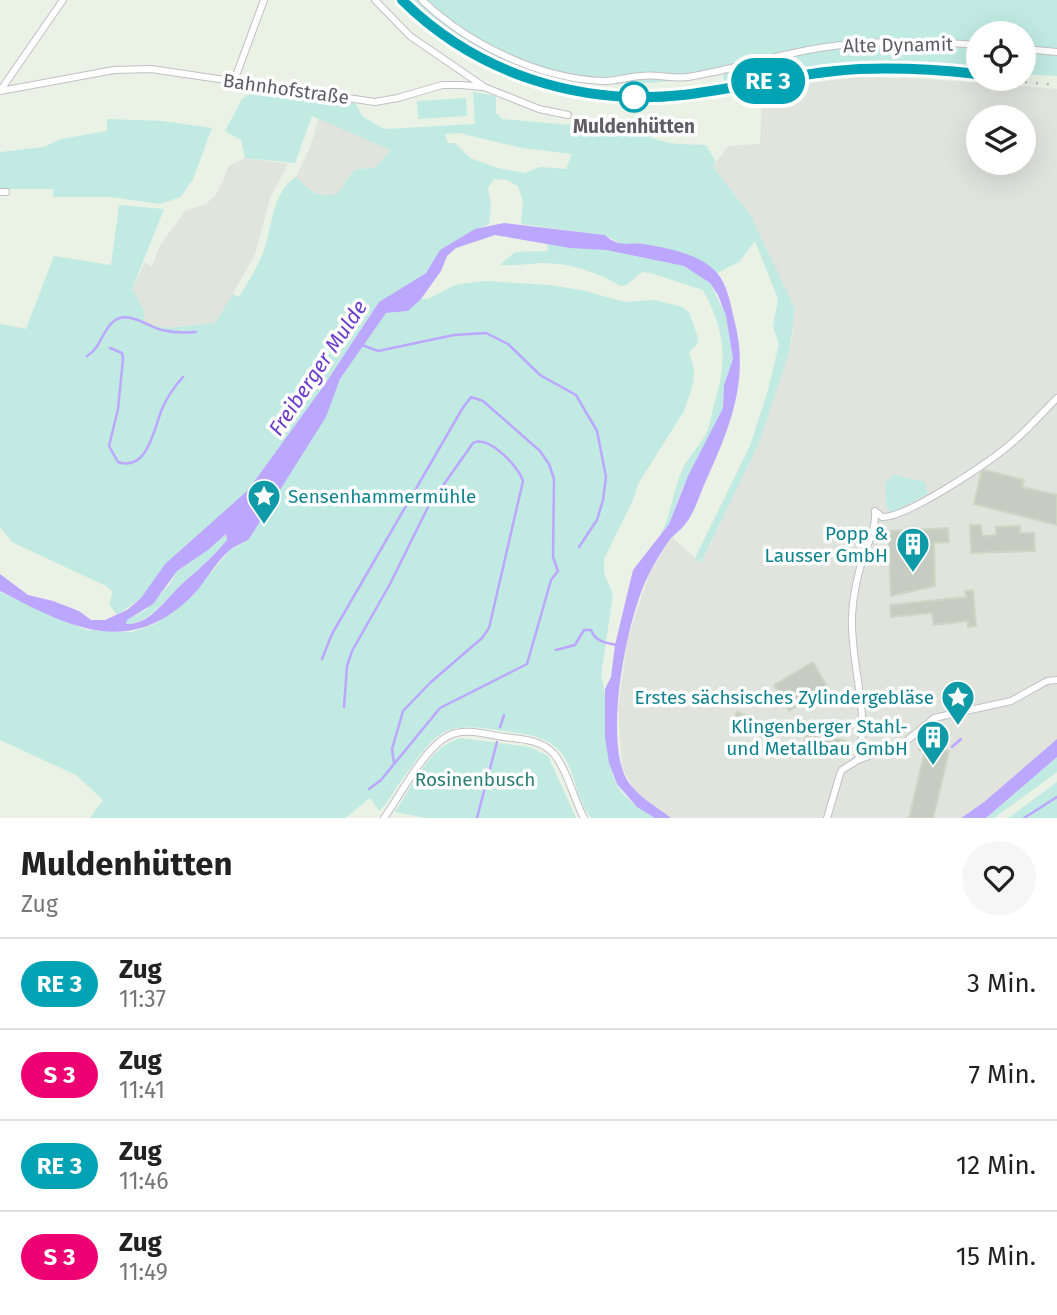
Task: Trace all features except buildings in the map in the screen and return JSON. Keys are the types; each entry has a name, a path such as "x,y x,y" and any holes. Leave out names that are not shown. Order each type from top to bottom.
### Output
{"street":[{"path":"0,91 62,0"},
{"path":"234,81 264,0"},
{"path":"375,0 410,36 484,87"},
{"name":"Alte Dynamit","path":"422,0 462,32 516,60 554,72 601,80 642,75 688,77 769,58 848,44 927,42 966,44"},
{"path":"1036,50 1057,52"},
{"name":"Bahnhofstraße","path":"0,91 114,70 151,69 374,102 398,99 442,85 484,87 539,109 568,115"},
{"path":"858,760 864,721 856,678 852,615 860,570 875,529 875,511 882,517 891,518 921,504 1013,442 1057,398"},
{"path":"827,818 842,769 858,760 904,743 934,718 1012,701 1047,681 1057,680"},
{"path":"384,818 430,752 443,738 467,732 532,741 545,747 559,761 573,799 584,818"}],"shaded area":[{"path":"860,77 966,82 966,91 1057,89 1057,739 984,802 961,818 671,818 635,791 622,767 618,709 627,641 649,574 672,537 701,563 759,443 789,353 793,332 750,214 713,167 728,146 760,144 762,95 798,90 808,83"},
{"path":"319,117 391,150 376,167 354,170 337,194 323,196 308,189 296,177 310,148"},
{"path":"245,158 288,164 270,198 255,254 229,301 215,323 167,328 144,324 132,289 145,262 152,267 159,247 185,211 206,204 216,195 229,166"},
{"path":"504,223 605,235 619,243 644,244 673,250 710,266 721,278 726,290 739,345 740,366 734,406 721,446 694,510 662,551 641,593 621,677 617,736 620,761 631,786 671,818 655,818 637,807 617,784 609,763 605,737 605,689 611,677 615,645 633,570 669,524 688,476 723,408 724,385 733,359 726,316 718,295 710,283 684,266 606,250 570,248 495,235 456,248 447,256 441,271 421,299 408,311 386,313 340,379 326,417 249,539 231,549 190,598 166,617 143,627 120,632 96,630 49,615 0,591 0,574 28,595 79,611 91,620 105,620 127,610 141,598 165,564 248,490 325,384 379,302 426,273 440,250 475,229","holes":["226,534 227,540 158,610 143,620 126,624 127,620 153,604 177,571"]},
{"path":"1057,739 1057,757 986,818 961,818 984,802"}],"green space":[{"path":"408,0 1057,0 1057,76 1036,75 1036,21 966,21 966,69 884,65 835,67 724,85 723,73 688,79 617,83 565,77 514,60 509,68 444,31"},
{"path":"253,92 355,103 362,116 384,129 475,124 473,92 496,96 496,113 502,119 618,129 640,128 661,141 706,145 716,162 713,167 750,214 795,309 789,353 759,443 701,563 695,558 750,446 779,344 773,327 778,299 755,241 739,262 717,273 686,254 640,243 629,246 605,235 521,224 523,201 518,186 507,180 494,179 488,188 491,206 489,224 463,236 433,262 426,273 379,302 325,384 248,490 165,564 141,598 117,615 109,604 113,592 106,586 12,542 0,527 0,324 26,329 54,256 111,265 119,205 164,209 132,289 144,310 144,324 167,328 215,323 233,294 239,297 257,267 278,200 288,183 296,177 314,192 324,195 337,194 354,170 376,167 391,150 312,116 295,163 245,158 241,140 225,131 242,99","holes":["459,133 522,148 572,154 566,169 540,167 525,173 498,168 470,158 455,143 448,143 445,134"]},
{"path":"466,98 467,116 418,119 417,101"},
{"path":"107,119 163,121 212,128 193,179 181,197 160,204 111,197 53,197 53,189 0,189 0,152 44,147 61,139 107,131"},
{"path":"547,244 606,250 684,266 710,283 726,316 733,359 724,385 723,408 682,489 669,524 660,536 680,475 710,424 718,391 722,348 711,305 703,290 651,273 642,272 621,286 592,272 561,264 500,265 515,252 548,251"},
{"path":"483,281 550,285 586,291 624,302 655,300 682,307 689,312 698,338 697,344 689,352 694,369 693,384 684,411 638,484 604,559 604,573 613,594 601,676 606,705 608,753 616,782 624,795 655,818 591,818 567,762 558,749 533,736 488,729 456,728 435,738 379,811 370,798 345,818 90,818 103,800 76,775 0,740 0,592 86,630 132,632 153,625 169,615 191,597 230,550 244,543 325,417 340,379 386,313 408,311 421,299 428,299 455,285"},
{"path":"894,475 925,482 928,494 890,513 886,505 885,483"},
{"path":"226,534 227,540 217,552 157,609 142,620 125,624 127,620 146,610 170,584 177,571"},
{"name":"Rosinenbusch","path":"460,738 529,747 548,756 576,818 427,818 395,812 430,759 449,743"},
{"path":"1057,757 1057,772 994,818 986,818"},
{"path":"1057,782 1057,818 1007,818 1011,816"}],"waterway":[{"path":"87,356 92,353 110,325 120,318 132,318 166,331 196,332"},
{"path":"362,345 378,351 454,335 486,333 508,344 540,375 576,395 597,431 606,477 597,520 579,547"},
{"path":"110,348 122,353 123,359 118,409 109,446 118,462 136,461 143,455 166,400 183,377"},
{"path":"322,659 332,634 462,409 471,397 483,401 540,451 549,464 554,479 553,557 558,571 551,580 527,664 440,708 381,780 369,789"},
{"path":"344,707 347,666 352,651 390,584 428,507 473,443 487,443 509,460 523,481 489,628 482,638 431,682 403,711 392,749 394,763"},
{"path":"556,650 575,645 584,630 591,630 601,641 617,645"},
{"path":"500,727 504,715"},
{"path":"952,747 961,739"},
{"path":"477,818 497,742"},
{"path":"1024,818 1057,797"}],"railway":[{"path":"395,0 455,49 489,67 524,82 598,100 676,101 818,77 866,73 948,76 1057,85"}],"train":[{"path":"402,0 442,35 480,59 520,77 590,93 643,97 674,96 808,74 859,69 966,73"}],"place":[{"name":"Muldenhütten","path":"634,97"},
{"name":"Sensenhammermühle","path":"264,526"},
{"name":"Popp & Lausser GmbH","path":"913,574"},
{"name":"Erstes sächsisches Zylindergebläse","path":"958,727"},
{"name":"Klingenberger Stahl- und Metallbau GmbH","path":"933,767"}],"water label":[{"name":"Freiberger Mulde","path":"318,368"}]}
